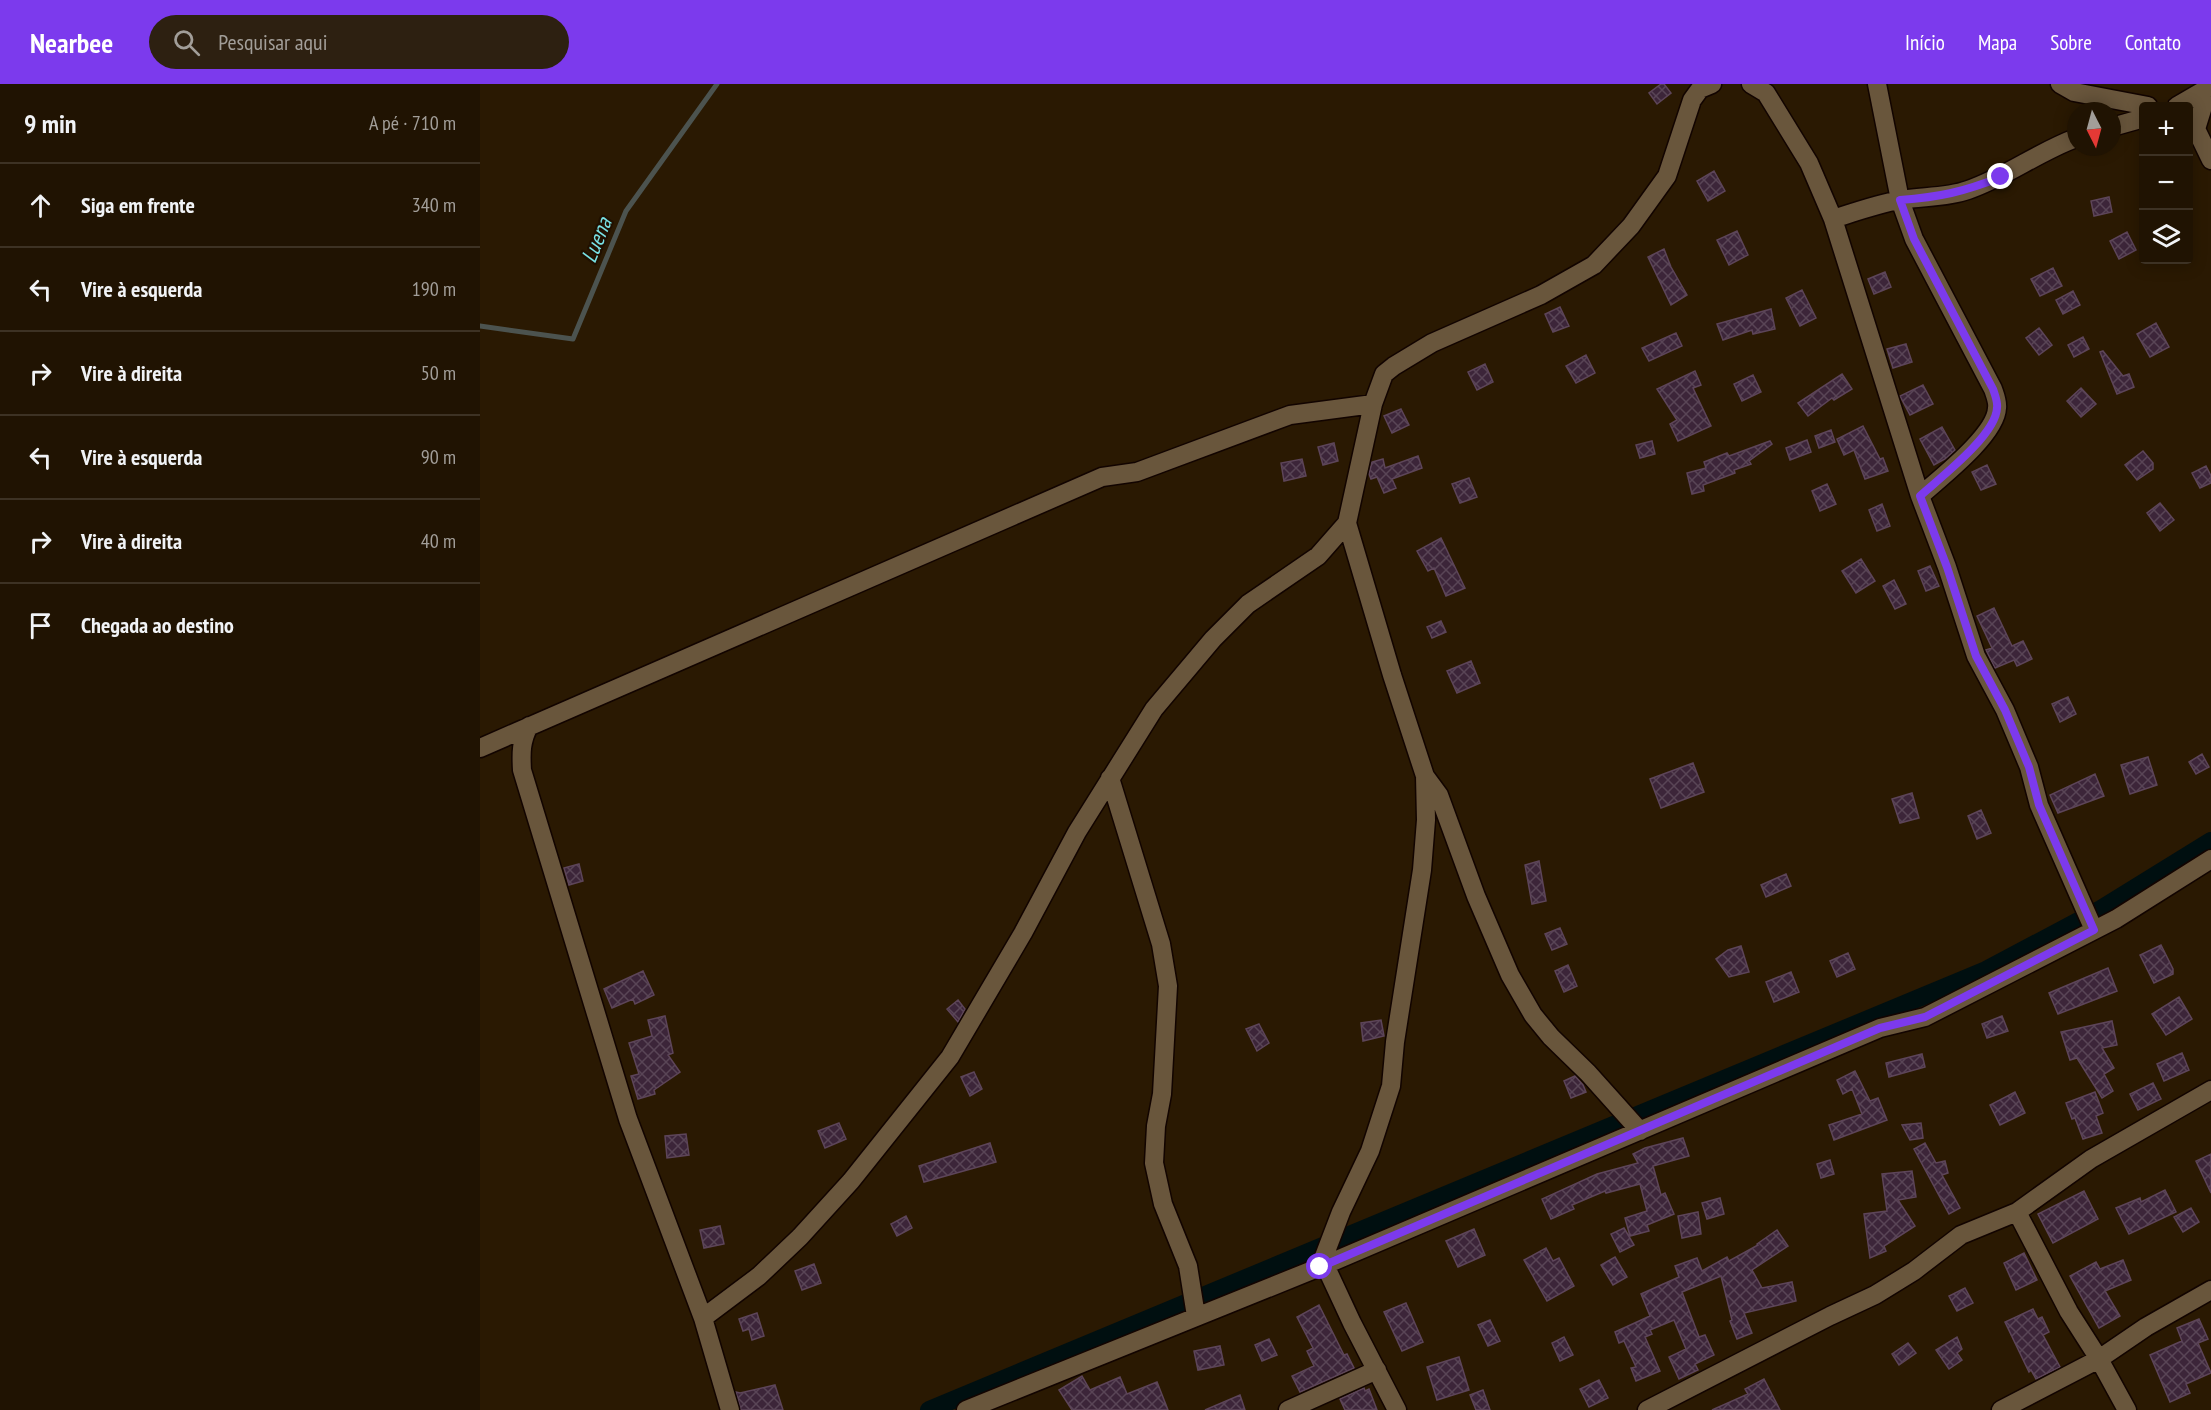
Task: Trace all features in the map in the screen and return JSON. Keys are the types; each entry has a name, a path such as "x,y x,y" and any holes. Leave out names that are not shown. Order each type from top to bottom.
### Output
{"street":[{"path":"1397,1410 1322,1266 1341,1212 1370,1151 1391,1086 1395,1042 1422,870 1426,820 1425,776 1347,523 1373,404 1384,374 1394,366 1432,343 1541,295 1594,265 1631,226 1667,176 1692,100 1700,88 1712,84"},
{"path":"1751,84 1766,93 1803,153 1833,219 1920,496 1947,567 1976,656 2005,710 2029,767 2039,805 2094,930"},
{"path":"1877,84 1900,200 1914,239 1993,389 1998,408 1991,425 1976,446 1920,496"},
{"path":"2060,84 2074,92 2139,104"},
{"path":"2183,102 2209,86"},
{"path":"2193,125 2209,86"},
{"path":"2121,124 2139,119"},
{"path":"2193,129 2211,160"},
{"path":"1833,219 1900,200 1966,191 2001,177 2033,158 2067,142"},
{"path":"480,748 1102,477 1137,472 1290,415 1373,404"},
{"path":"703,1318 759,1276 800,1237 851,1181 943,1065 980,1007 1077,832 1154,709 1213,639 1248,604 1318,556 1347,523"},
{"path":"529,726 523,737 522,770 628,1119 703,1318 730,1410"},
{"path":"1425,776 1439,795 1476,896 1510,975 1533,1015 1640,1131"},
{"path":"1110,778 1161,944 1168,986 1162,1095 1156,1126 1154,1163 1163,1204 1188,1266 1196,1317"},
{"path":"966,1410 1322,1266 1880,1028 1925,1017 2116,920 2211,860"},
{"path":"1647,1410 1875,1295 1914,1272 1961,1235 2017,1212 2091,1160 2211,1090"},
{"path":"2017,1212 2069,1312 2099,1359 2127,1410"},
{"path":"2001,1410 2099,1359 2146,1327 2211,1290"},
{"path":"1288,1410 1377,1370"}],"building":[{"path":"1664,84 1671,93 1657,104 1649,93"},
{"path":"1714,171 1725,191 1708,201 1697,181"},
{"path":"2109,197 2112,212 2094,216 2091,201"},
{"path":"1737,231 1748,255 1729,265 1717,240"},
{"path":"2127,232 2136,250 2119,259 2110,241"},
{"path":"1664,249 1687,295 1671,305 1648,257"},
{"path":"2053,268 2062,286 2040,296 2031,279"},
{"path":"1885,272 1891,287 1874,294 1868,279"},
{"path":"1802,290 1816,318 1800,326 1786,298"},
{"path":"2073,291 2080,305 2063,314 2056,300"},
{"path":"1560,307 1569,326 1553,332 1545,314"},
{"path":"1771,309 1775,329 1753,334 1752,330 1723,340 1717,324"},
{"path":"2156,323 2169,347 2150,357 2137,334"},
{"path":"2039,328 2052,345 2039,355 2026,338"},
{"path":"1676,333 1682,346 1649,361 1642,348"},
{"path":"2083,337 2089,349 2074,357 2068,345"},
{"path":"1906,344 1912,362 1893,368 1887,349"},
{"path":"2103,351 2123,376 2129,374 2134,387 2117,394 2100,352"},
{"path":"1586,355 1595,373 1576,383 1566,366"},
{"path":"1485,364 1493,382 1477,390 1468,372"},
{"path":"1695,371 1701,385 1693,388 1711,426 1678,441 1670,424 1677,420 1657,389"},
{"path":"1842,374 1852,389 1834,400 1832,398 1808,416 1798,403"},
{"path":"1753,375 1761,392 1742,401 1734,384"},
{"path":"1923,385 1933,404 1910,415 1900,396"},
{"path":"2081,388 2096,404 2081,417 2067,401"},
{"path":"1401,409 1409,425 1392,433 1384,416"},
{"path":"1863,426 1880,459 1883,458 1888,471 1865,479 1854,450 1844,455 1837,439"},
{"path":"1942,427 1955,450 1934,465 1920,439"},
{"path":"1831,430 1835,442 1819,448 1815,436"},
{"path":"1807,440 1811,452 1790,460 1786,448"},
{"path":"1652,441 1655,454 1640,458 1636,445"},
{"path":"1770,441 1772,444 1749,461 1751,464 1734,470 1735,473 1703,485 1704,491 1692,494 1687,473 1706,468 1704,462 1727,453 1729,456"},
{"path":"1334,443 1338,461 1323,465 1318,447"},
{"path":"2143,451 2153,463 2153,469 2137,480 2125,465"},
{"path":"1418,456 1422,468 1392,479 1396,488 1384,493 1377,477 1371,479 1369,474 1372,462 1383,459 1385,468"},
{"path":"1302,459 1306,476 1284,481 1281,463"},
{"path":"1987,465 1996,484 1981,490 1972,472"},
{"path":"2206,466 2211,476 2211,483 2200,488 2192,473"},
{"path":"1469,478 1477,497 1460,503 1452,484"},
{"path":"1827,484 1836,504 1820,511 1812,491"},
{"path":"2160,503 2174,520 2160,531 2147,513"},
{"path":"1882,504 1890,526 1877,531 1869,510"},
{"path":"1441,538 1465,588 1446,596 1434,568 1428,571 1417,551"},
{"path":"1861,559 1875,581 1856,593 1842,571"},
{"path":"1930,566 1939,586 1926,591 1918,571"},
{"path":"1894,580 1906,604 1895,609 1883,586"},
{"path":"1994,608 2012,646 2023,641 2032,659 2017,666 2014,660 1995,668 1986,650 1992,648 1977,616"},
{"path":"1441,621 1446,632 1432,638 1427,627"},
{"path":"1471,661 1480,683 1457,693 1447,671"},
{"path":"2068,697 2076,714 2060,722 2052,704"},
{"path":"2202,754 2209,767 2196,774 2189,762"},
{"path":"2148,757 2157,785 2130,794 2121,765"},
{"path":"1693,763 1704,792 1661,808 1650,779"},
{"path":"2095,774 2104,796 2058,813 2050,795"},
{"path":"1912,793 1919,818 1900,823 1892,799"},
{"path":"1981,810 1991,833 1977,839 1968,816"},
{"path":"1539,861 1546,901 1532,904 1525,865"},
{"path":"579,864 583,881 569,885 564,868"},
{"path":"1786,874 1791,886 1766,897 1761,885"},
{"path":"1560,928 1567,944 1552,950 1545,934"},
{"path":"2161,945 2173,969 2173,974 2154,983 2140,955"},
{"path":"1741,946 1749,972 1729,977 1716,959 1728,950"},
{"path":"1848,953 1855,969 1837,977 1830,961"},
{"path":"1568,965 1577,986 1564,992 1555,971"},
{"path":"2108,968 2117,991 2058,1014 2049,993"},
{"path":"643,971 654,995 635,1004 633,999 612,1008 604,989"},
{"path":"1791,972 1799,992 1774,1002 1766,982"},
{"path":"2179,997 2192,1019 2166,1035 2152,1014"},
{"path":"958,1000 965,1009 958,1022 947,1009"},
{"path":"665,1016 673,1053 668,1055 680,1072 654,1090 655,1094 638,1099 631,1076 639,1074 629,1043 652,1036 648,1020"},
{"path":"2002,1016 2008,1031 1987,1038 1982,1024"},
{"path":"1381,1020 1384,1036 1363,1041 1361,1023"},
{"path":"2112,1021 2117,1045 2102,1048 2114,1068 2104,1074 2113,1091 2102,1098 2077,1058 2070,1060 2061,1032"},
{"path":"1259,1024 1269,1043 1257,1051 1246,1029"},
{"path":"2182,1053 2189,1070 2164,1081 2157,1064"},
{"path":"1922,1054 1925,1067 1889,1077 1886,1063"},
{"path":"1855,1071 1870,1101 1878,1098 1887,1120 1834,1140 1829,1125 1862,1114 1852,1089 1843,1094 1837,1080"},
{"path":"974,1072 982,1089 970,1096 961,1077"},
{"path":"1575,1076 1586,1092 1571,1098 1564,1081"},
{"path":"2153,1083 2161,1099 2138,1110 2130,1094"},
{"path":"2015,1092 2025,1113 2000,1125 1990,1105"},
{"path":"2095,1092 2103,1113 2096,1116 2102,1133 2083,1139 2066,1103"},
{"path":"839,1123 846,1139 825,1148 818,1131"},
{"path":"1921,1123 1923,1138 1910,1140 1902,1125"},
{"path":"686,1134 689,1155 667,1158 665,1136"},
{"path":"1683,1138 1689,1156 1653,1166 1661,1195 1665,1193 1674,1214 1647,1225 1649,1231 1630,1236 1625,1218 1647,1211 1640,1184 1606,1193 1605,1191 1572,1205 1574,1209 1551,1219 1542,1199 1597,1174 1638,1163 1633,1154 1645,1148"},
{"path":"990,1143 996,1162 924,1182 919,1166"},
{"path":"1925,1143 1936,1163 1945,1161 1948,1173 1942,1175 1960,1208 1949,1214 1914,1149"},
{"path":"2211,1154 2211,1193 2196,1161"},
{"path":"1830,1160 1834,1174 1821,1178 1817,1164"},
{"path":"1912,1171 1916,1197 1898,1200 1915,1226 1884,1246 1886,1251 1870,1258 1864,1214 1887,1211 1882,1174"},
{"path":"2165,1190 2176,1212 2129,1234 2116,1208 2140,1198 2141,1202"},
{"path":"2084,1191 2098,1219 2053,1243 2038,1214"},
{"path":"1720,1198 1724,1214 1707,1219 1702,1203"},
{"path":"2191,1208 2199,1222 2183,1232 2174,1217"},
{"path":"1698,1212 1701,1234 1682,1238 1678,1216"},
{"path":"906,1216 912,1228 897,1236 891,1224"},
{"path":"720,1226 724,1244 704,1248 700,1230"},
{"path":"1624,1228 1634,1245 1620,1252 1611,1234"},
{"path":"1474,1229 1485,1255 1458,1267 1446,1241"},
{"path":"1777,1230 1788,1246 1752,1270 1762,1288 1792,1282 1796,1301 1744,1313 1752,1333 1737,1339 1730,1321 1732,1320 1721,1276 1682,1292 1699,1337 1705,1335 1714,1355 1695,1364 1698,1370 1679,1379 1669,1357 1686,1349 1674,1320 1650,1330 1652,1334 1645,1337 1660,1371 1636,1381 1631,1368 1636,1367 1624,1341 1619,1343 1615,1332 1650,1316 1641,1294 1679,1277 1675,1266 1697,1258 1702,1271 1727,1257 1729,1261 1758,1245"},
{"path":"1546,1248 1553,1261 1559,1258 1574,1286 1547,1301 1524,1260"},
{"path":"2024,1253 2037,1280 2016,1290 2004,1263"},
{"path":"1615,1257 1627,1277 1613,1285 1601,1265"},
{"path":"2123,1260 2131,1280 2105,1291 2120,1316 2099,1328 2070,1276 2096,1262 2100,1269"},
{"path":"814,1264 821,1283 802,1290 795,1271"},
{"path":"1965,1288 1973,1303 1957,1311 1949,1296"},
{"path":"1406,1303 1423,1342 1402,1351 1384,1312"},
{"path":"1319,1305 1344,1355 1347,1354 1354,1368 1300,1392 1292,1376 1314,1366 1307,1351 1313,1348 1297,1317"},
{"path":"2033,1309 2038,1319 2042,1317 2049,1332 2043,1335 2060,1367 2036,1379 2031,1370 2029,1372 2005,1322"},
{"path":"757,1313 764,1336 752,1340 749,1329 743,1331 739,1319"},
{"path":"2199,1319 2208,1339 2198,1343 2211,1373 2186,1384 2190,1393 2170,1402 2150,1355 2182,1341 2177,1328"},
{"path":"1490,1320 1500,1341 1488,1346 1478,1325"},
{"path":"1564,1337 1573,1355 1560,1361 1552,1343"},
{"path":"1957,1337 1962,1349 1957,1353 1962,1360 1949,1369 1936,1350"},
{"path":"1269,1339 1277,1355 1262,1361 1255,1345"},
{"path":"1908,1343 1916,1353 1899,1365 1892,1354"},
{"path":"1220,1346 1224,1365 1198,1370 1194,1351"},
{"path":"1459,1357 1469,1390 1437,1400 1427,1367"},
{"path":"1082,1376 1090,1390 1120,1377 1127,1394 1157,1382 1168,1410 1072,1410 1059,1390"},
{"path":"1764,1379 1780,1410 1712,1410 1748,1394 1745,1389"},
{"path":"1599,1380 1608,1398 1589,1407 1580,1389"},
{"path":"775,1385 783,1410 741,1410 736,1392"},
{"path":"1364,1388 1365,1391 1369,1389 1377,1410 1345,1410 1340,1399"},
{"path":"1483,1390 1490,1410 1476,1410 1470,1395"},
{"path":"1240,1395 1245,1410 1205,1410"}],"waterway":[{"name":"Luena","path":"480,326 573,339 626,211 717,84"},
{"path":"929,1410 1986,970 2101,909 2211,841"}],"route":[{"path":"1320,1267 1880,1028 1925,1017 2094,930 2039,805 2029,767 2005,710 1976,656 1947,567 1920,496 1976,446 1991,425 1998,408 1993,389 1914,239 1900,200 1966,191 2001,177"}]}
